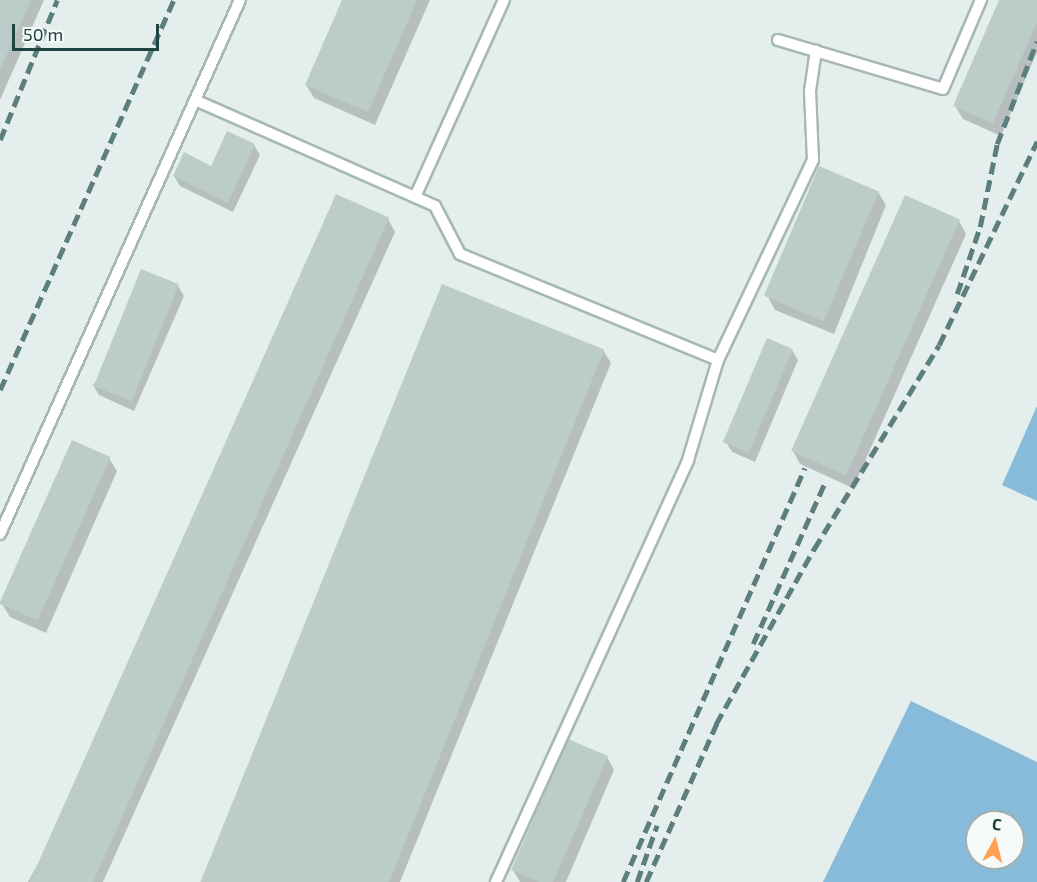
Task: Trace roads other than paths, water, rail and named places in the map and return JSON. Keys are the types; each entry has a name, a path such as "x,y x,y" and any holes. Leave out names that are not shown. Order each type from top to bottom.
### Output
{"lane":[{"path":"0,534 240,0"},
{"path":"415,197 504,0"},
{"path":"778,40 943,89 981,0"},
{"path":"496,882 688,460 718,360 813,160 810,91 816,50"},
{"path":"195,100 435,206 460,254 718,360"}],"water":[{"path":"1037,406 1037,501 1002,485"},
{"path":"911,701 1037,762 1037,882 823,882"}],"railway":[{"path":"0,140 57,0"},
{"path":"0,390 174,0"},
{"path":"957,294 980,227 997,144 1037,41"},
{"path":"716,724 814,549 939,345 1037,141"},
{"path":"623,882 805,468"},
{"path":"753,644 826,480"},
{"path":"646,882 719,718"},
{"path":"637,882 657,825"}]}
